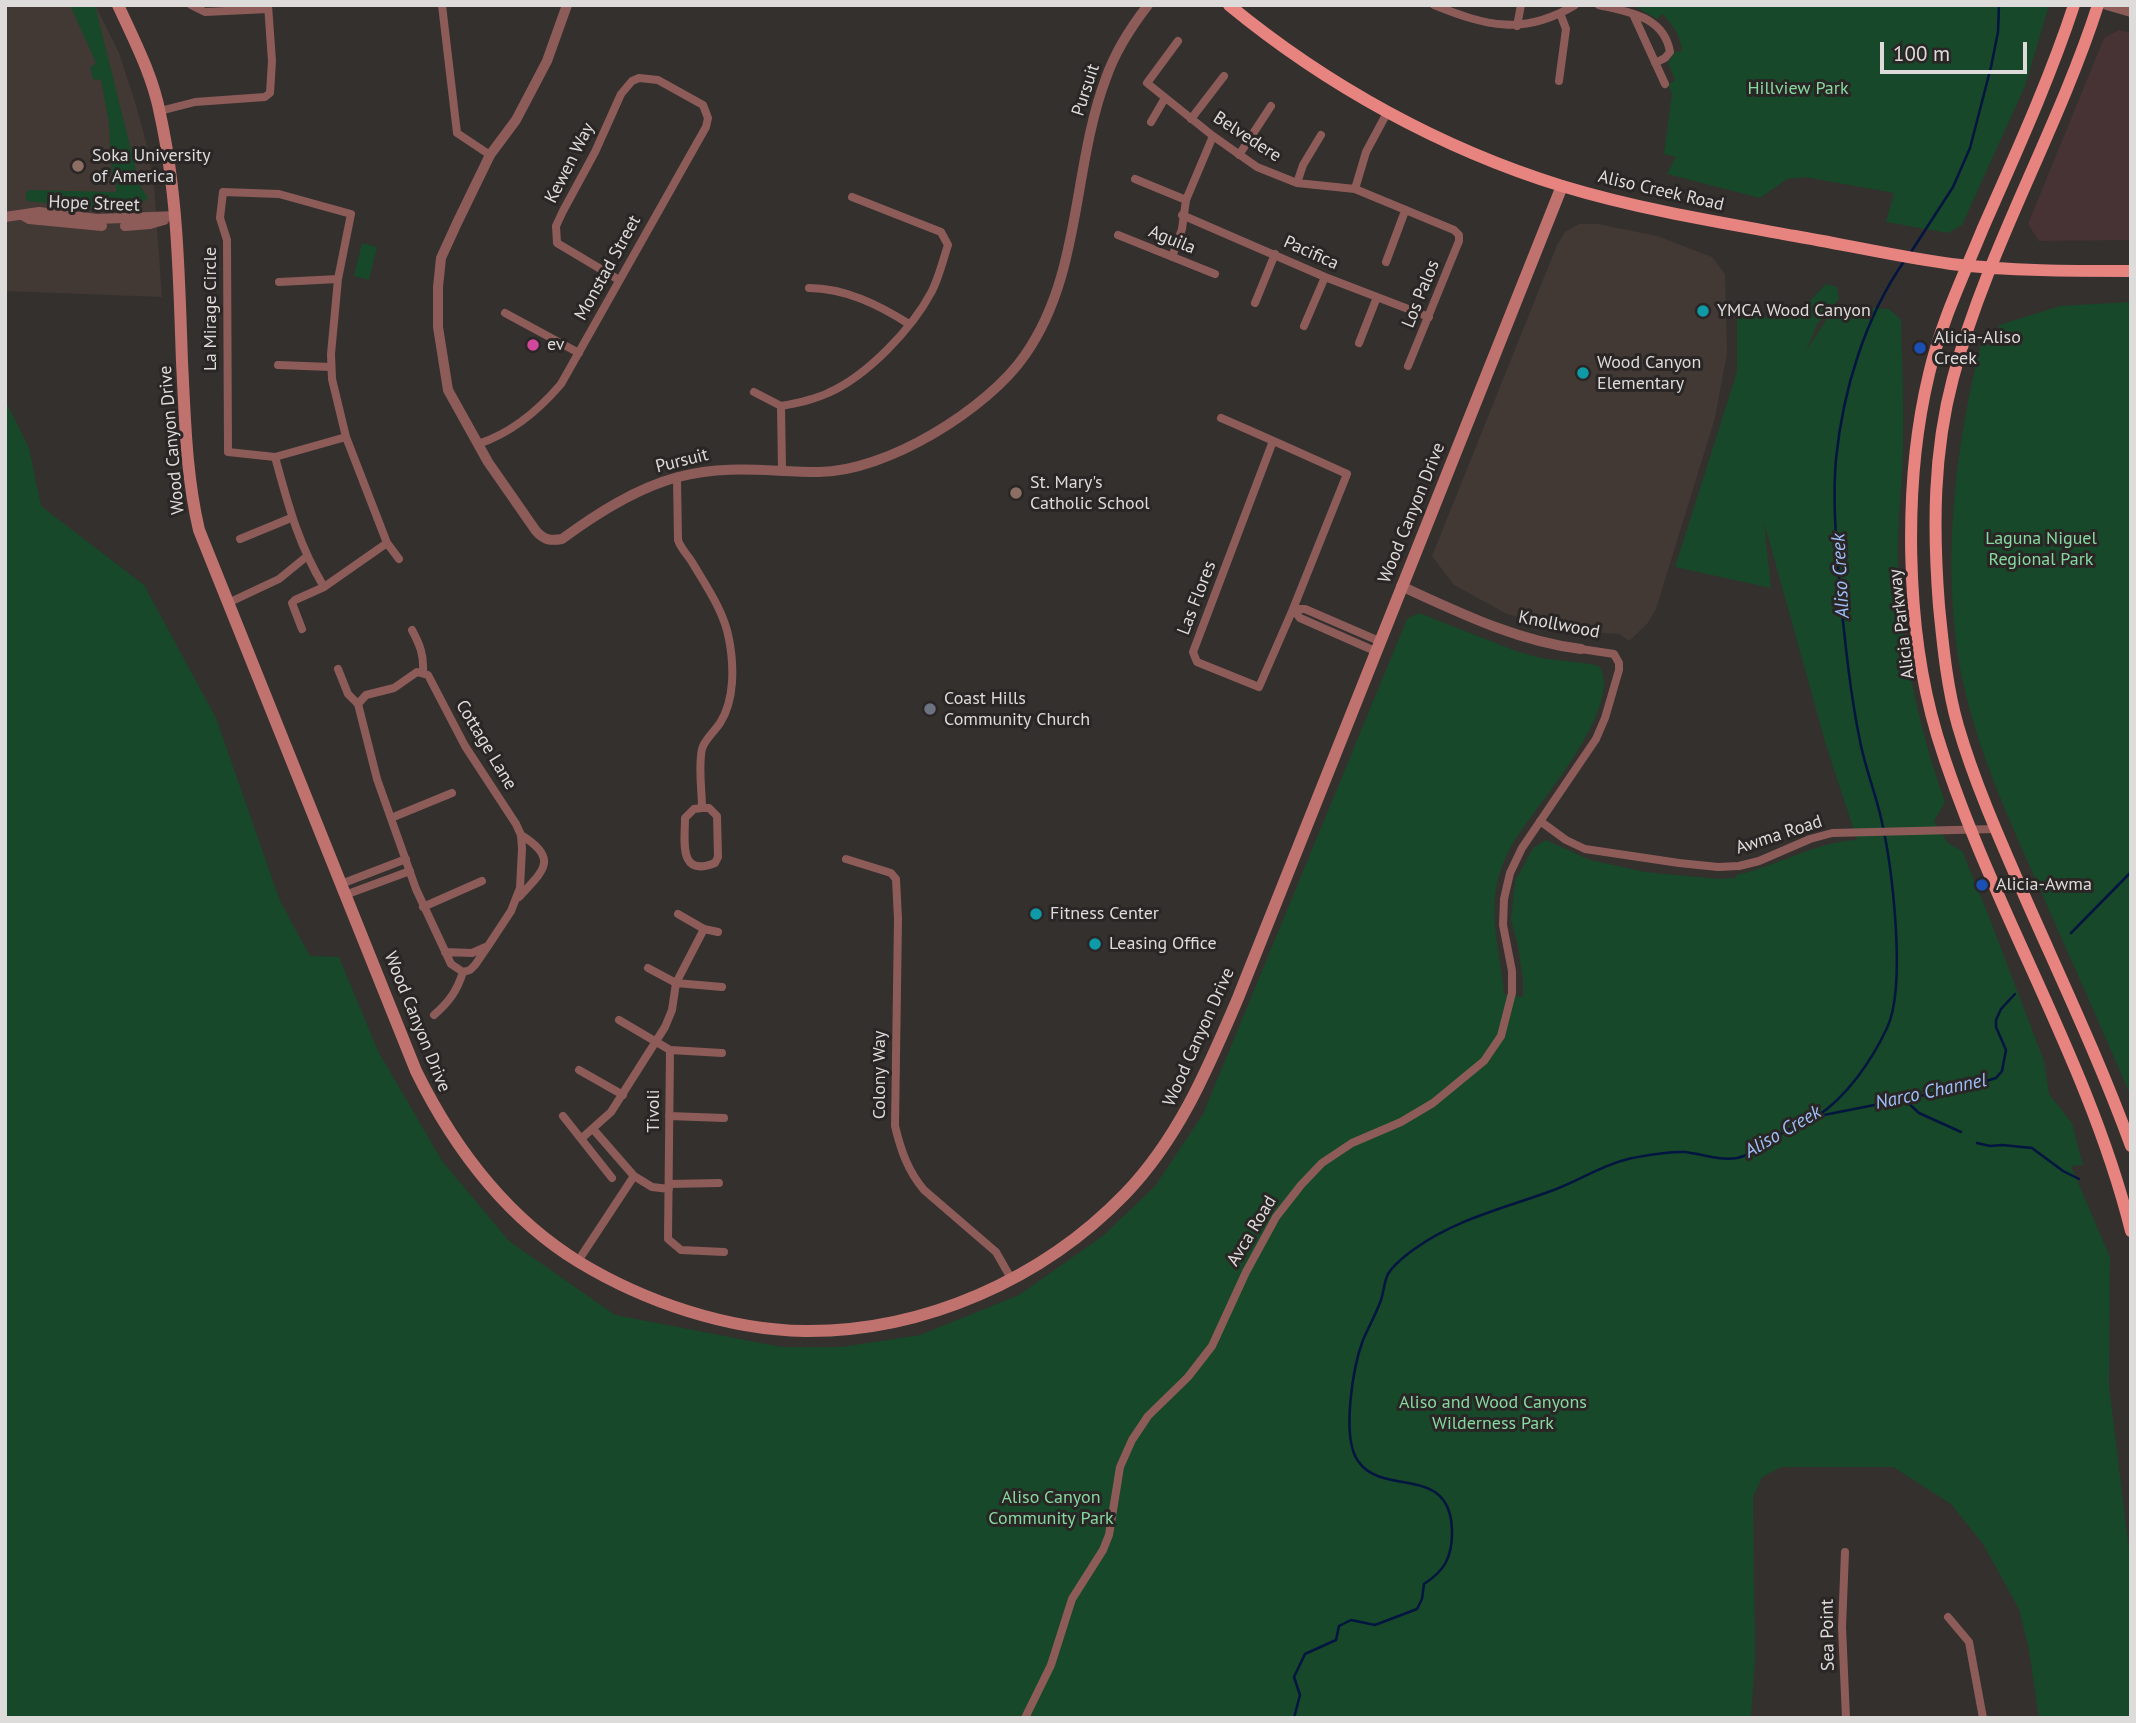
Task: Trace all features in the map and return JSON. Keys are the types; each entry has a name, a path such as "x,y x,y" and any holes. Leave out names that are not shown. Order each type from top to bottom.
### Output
{"main road":[{"name":"Wood Canyon Drive","path":"118,5 138,47 160,111 176,216 185,429 190,482 199,530 416,1071 434,1107 460,1147 491,1185 516,1212 579,1261 640,1293 680,1308 755,1326 804,1331 843,1329 894,1321 963,1301 1012,1280 1066,1245 1095,1222 1126,1193 1178,1127 1206,1074 1238,998 1562,186"},
{"name":"Aliso Creek Road","path":"1229,5 1332,79 1388,111 1456,146 1562,186 1654,209 1952,264 2068,272 2131,271"},
{"name":"Alicia Parkway","path":"2074,5 2034,108 1941,328 1928,378 1916,445 1911,510 1912,571 1920,653 1936,730 1971,830 2092,1110 2119,1183 2131,1231"},
{"path":"2098,5 2068,89 1971,319 1952,379 1939,448 1934,504 1943,649 1958,725 1995,829 2105,1076 2131,1146"}],"street":[{"path":"160,111 195,102 265,97 270,93 272,70 268,7 205,12 191,5"},
{"path":"442,5 457,133 490,155"},
{"name":"Pursuit","path":"567,5 547,61 516,120 490,155 441,258 438,287 438,327 448,390 478,444 536,531 542,538 551,541 562,539 635,494 677,478 718,470 782,469 822,472 883,458 967,414 998,388 1025,356 1046,319 1061,277 1095,110 1106,77 1125,39 1148,5"},
{"path":"1434,5 1462,17 1517,26 1541,22 1575,5"},
{"path":"1517,26 1521,5"},
{"path":"1599,5 1633,13 1656,25 1670,52 1655,63"},
{"path":"2107,5 2131,12"},
{"path":"1559,81 1566,29 1560,13"},
{"path":"1633,13 1665,84"},
{"name":"Belvedere","path":"1178,41 1147,83 1239,155 1257,167 1297,183 1355,189 1454,230 1459,235"},
{"path":"1191,118 1224,76"},
{"name":"Monstad Street","path":"478,444 505,433 544,404 561,384 706,127 708,118 703,105 657,80 639,78"},
{"name":"Kewen Way","path":"620,279 557,243 556,226 595,152 625,86 639,78"},
{"path":"1151,122 1165,98"},
{"path":"1239,155 1272,106"},
{"path":"1355,189 1366,152 1388,111"},
{"path":"1297,183 1303,165 1321,135"},
{"path":"1172,257 1182,229 1186,201 1213,136"},
{"path":"1135,179 1186,201"},
{"name":"La Mirage Circle","path":"275,457 230,453 228,449 227,240 220,218 223,192 279,194 351,214 338,279 331,367 346,437 387,543 399,559"},
{"path":"754,392 781,406 828,393 852,380 909,324 932,292 948,245 941,232 852,197"},
{"path":"1386,262 1405,211"},
{"name":"Hope Street","path":"5,217 22,215 29,219 104,226 150,224 176,216"},
{"name":"Pacifica","path":"1182,215 1325,277 1429,317"},
{"name":"Aguila","path":"1118,235 1215,274"},
{"name":"Los Palos","path":"1408,366 1459,235"},
{"path":"1255,303 1275,254"},
{"path":"1304,326 1325,277"},
{"path":"279,282 338,279"},
{"path":"809,288 825,288 864,300 909,324"},
{"path":"1359,343 1377,297"},
{"path":"505,313 579,353"},
{"path":"278,365 331,367"},
{"path":"781,406 782,469"},
{"name":"Las Flores","path":"1221,418 1273,441 1347,474 1259,687 1196,662 1193,652 1273,441"},
{"path":"324,587 306,558 275,457 346,437"},
{"path":"677,478 680,547 690,558 719,610 729,637 731,655 728,709 702,746 702,808"},
{"path":"240,539 292,518"},
{"path":"302,629 292,603 324,587 387,543"},
{"path":"228,603 279,579 306,558"},
{"name":"Knollwood","path":"1401,586 1504,632 1531,640 1614,654 1619,670 1596,739 1540,821"},
{"path":"1293,609 1305,609 1377,646"},
{"name":"Cottage Lane","path":"412,629 421,646 423,672 428,675 465,746 521,835 517,900"},
{"path":"338,669 348,694 358,705 377,779 423,907 452,964 463,972"},
{"path":"358,705 366,695 383,692 413,674 423,672"},
{"path":"391,818 452,793"},
{"path":"702,808 709,808 717,817 718,858 715,863 698,866 685,857 685,818 694,809 702,808"},
{"name":"Awma Road","path":"1540,821 1566,840 1585,849 1718,867 1747,865 1810,839 1832,834 1995,829"},
{"name":"Avca Road","path":"1026,1718 1051,1665 1072,1599 1103,1550 1109,1535 1120,1467 1132,1440 1148,1416 1188,1377 1212,1346 1246,1272 1276,1217 1322,1163 1352,1143 1401,1122 1433,1103 1484,1061 1501,1036 1511,1003 1513,983 1503,925 1506,885 1518,854 1540,821"},
{"name":"Cottage Lane","path":"433,1015 449,1002 457,990 463,972 470,971 475,965 517,900 544,869 545,860 537,845 521,835"},
{"path":"343,890 406,859"},
{"name":"Colony Way","path":"846,859 891,873 896,878 898,919 895,1126 903,1155 915,1180 924,1191 996,1252 1012,1280"},
{"path":"343,890 410,871"},
{"path":"423,907 482,881"},
{"path":"678,915 704,929 718,932"},
{"name":"Tivoli","path":"582,1138 611,1112 656,1040 672,1010 676,983 704,929"},
{"path":"445,952 472,953 488,946"},
{"path":"649,968 676,983 722,988"},
{"path":"619,1020 670,1050 722,1053"},
{"name":"Tivoli","path":"670,1050 668,1240 681,1250 724,1252"},
{"path":"579,1070 623,1095"},
{"path":"563,1116 612,1178"},
{"path":"669,1116 724,1118"},
{"path":"593,1129 634,1176 652,1187 719,1183"},
{"path":"579,1261 634,1176"},
{"name":"Sea Point","path":"1844,1552 1842,1628 1846,1718"},
{"path":"1948,1617 1969,1642 1983,1718"}],"shaded area":[{"name":"Soka University of America","path":"5,5 95,5 119,53 147,146 154,186 162,297 5,291"},
{"path":"2119,30 2131,33 2131,240 2039,241 2028,224 2104,38"},
{"path":"1579,224 1598,224 1657,236 1712,257 1725,274 1727,353 1715,418 1656,609 1647,624 1629,641 1619,634 1579,635 1523,623 1520,618 1505,613 1454,585 1432,556 1557,245 1565,232"}],"green space":[{"path":"70,5 95,5 140,186 148,198 139,203 91,207 26,199 29,190 116,192 116,181 112,180 109,123 101,80 93,79 90,68 96,63"},
{"name":"Hillview Park","path":"1633,5 2049,5 2025,86 1962,225 1948,233 1886,222 1894,193 1805,177 1787,179 1760,198 1667,174 1676,157 1664,154 1672,94 1668,85 1675,80 1668,63 1675,52 1682,51 1680,41 1663,14 1657,19"},
{"path":"362,243 377,247 369,280 354,276"},
{"path":"1826,284 1837,287 1839,299 1818,323 1806,351 1836,305 1889,309 1901,320 1903,433 1898,534 1899,593 1912,684 1945,802 1934,821 1948,843 1962,851 1986,909 2044,1061 2049,1094 2072,1123 2083,1165 2071,1166 2110,1257 2109,1386 2131,1566 2131,1718 2039,1718 2029,1650 2019,1609 1983,1544 1951,1504 1893,1467 1781,1467 1762,1477 1753,1497 1755,1659 1751,1718 5,1718 5,400 29,448 41,506 144,585 216,718 280,901 310,956 339,957 378,1051 442,1161 509,1241 615,1315 782,1347 841,1347 920,1335 1019,1295 1104,1235 1155,1186 1203,1114 1407,619 1419,613 1516,651 1540,658 1600,667 1604,685 1600,705 1590,729 1561,777 1514,841 1497,883 1494,914 1504,994 1523,997 1518,946 1511,920 1515,881 1533,848 1546,840 1590,860 1645,872 1719,879 1736,878 1736,875 1826,845 1857,840 1826,745 1764,522 1771,588 1675,567 1737,372 1737,313 1777,319 1795,316"},
{"name":"Laguna Niguel Regional Park","path":"2131,302 2131,1097 2008,816 1977,734 1957,649 1953,609 1952,530 1966,413 1983,335 1996,337 1999,325 2060,306"}],"waterway":[{"name":"Aliso Creek","path":"1911,252 1953,187 1970,148 1991,67 1998,32 1999,5"},
{"name":"Aliso Creek","path":"1294,1718 1300,1695 1294,1677 1305,1654 1336,1640 1339,1626 1351,1620 1375,1625 1417,1609 1422,1599 1424,1584 1442,1569 1450,1550 1452,1533 1449,1511 1441,1497 1429,1489 1369,1472 1358,1461 1350,1436 1350,1402 1356,1367 1363,1340 1393,1267 1413,1250 1446,1230 1561,1187 1621,1161 1672,1152 1724,1159 1750,1154 1788,1130 1816,1117 1838,1099 1866,1065 1887,1028 1896,984 1896,925 1879,808 1856,723 1840,592 1835,526 1835,476 1839,433 1858,355 1878,305 1905,260"},
{"name":"Narco Channel","path":"2071,933 2131,872"},
{"name":"Narco Channel","path":"1819,1116 1970,1086 1996,1078 2002,1071 2006,1050 1996,1027 1996,1020 2001,1009 2015,994"},
{"path":"1905,1100 1919,1113 1961,1132"},
{"path":"1977,1143 2032,1148 2063,1171 2079,1179"}],"place":[{"name":"Soka University of America","path":"78,166"},
{"name":"YMCA Wood Canyon","path":"1703,311"},
{"name":"ev","path":"533,345"},
{"name":"Alicia-Aliso Creek","path":"1920,348"},
{"name":"Wood Canyon Elementary","path":"1583,373"},
{"name":"St. Mary's Catholic School","path":"1016,493"},
{"name":"Coast Hills Community Church","path":"930,709"},
{"name":"Alicia-Awma","path":"1982,885"},
{"name":"Fitness Center","path":"1036,914"},
{"name":"Leasing Office","path":"1095,944"}],"park label":[{"name":"Aliso and Wood Canyons Wilderness Park","path":"1493,1413"},
{"name":"Aliso Canyon Community Park","path":"1051,1508"}]}
